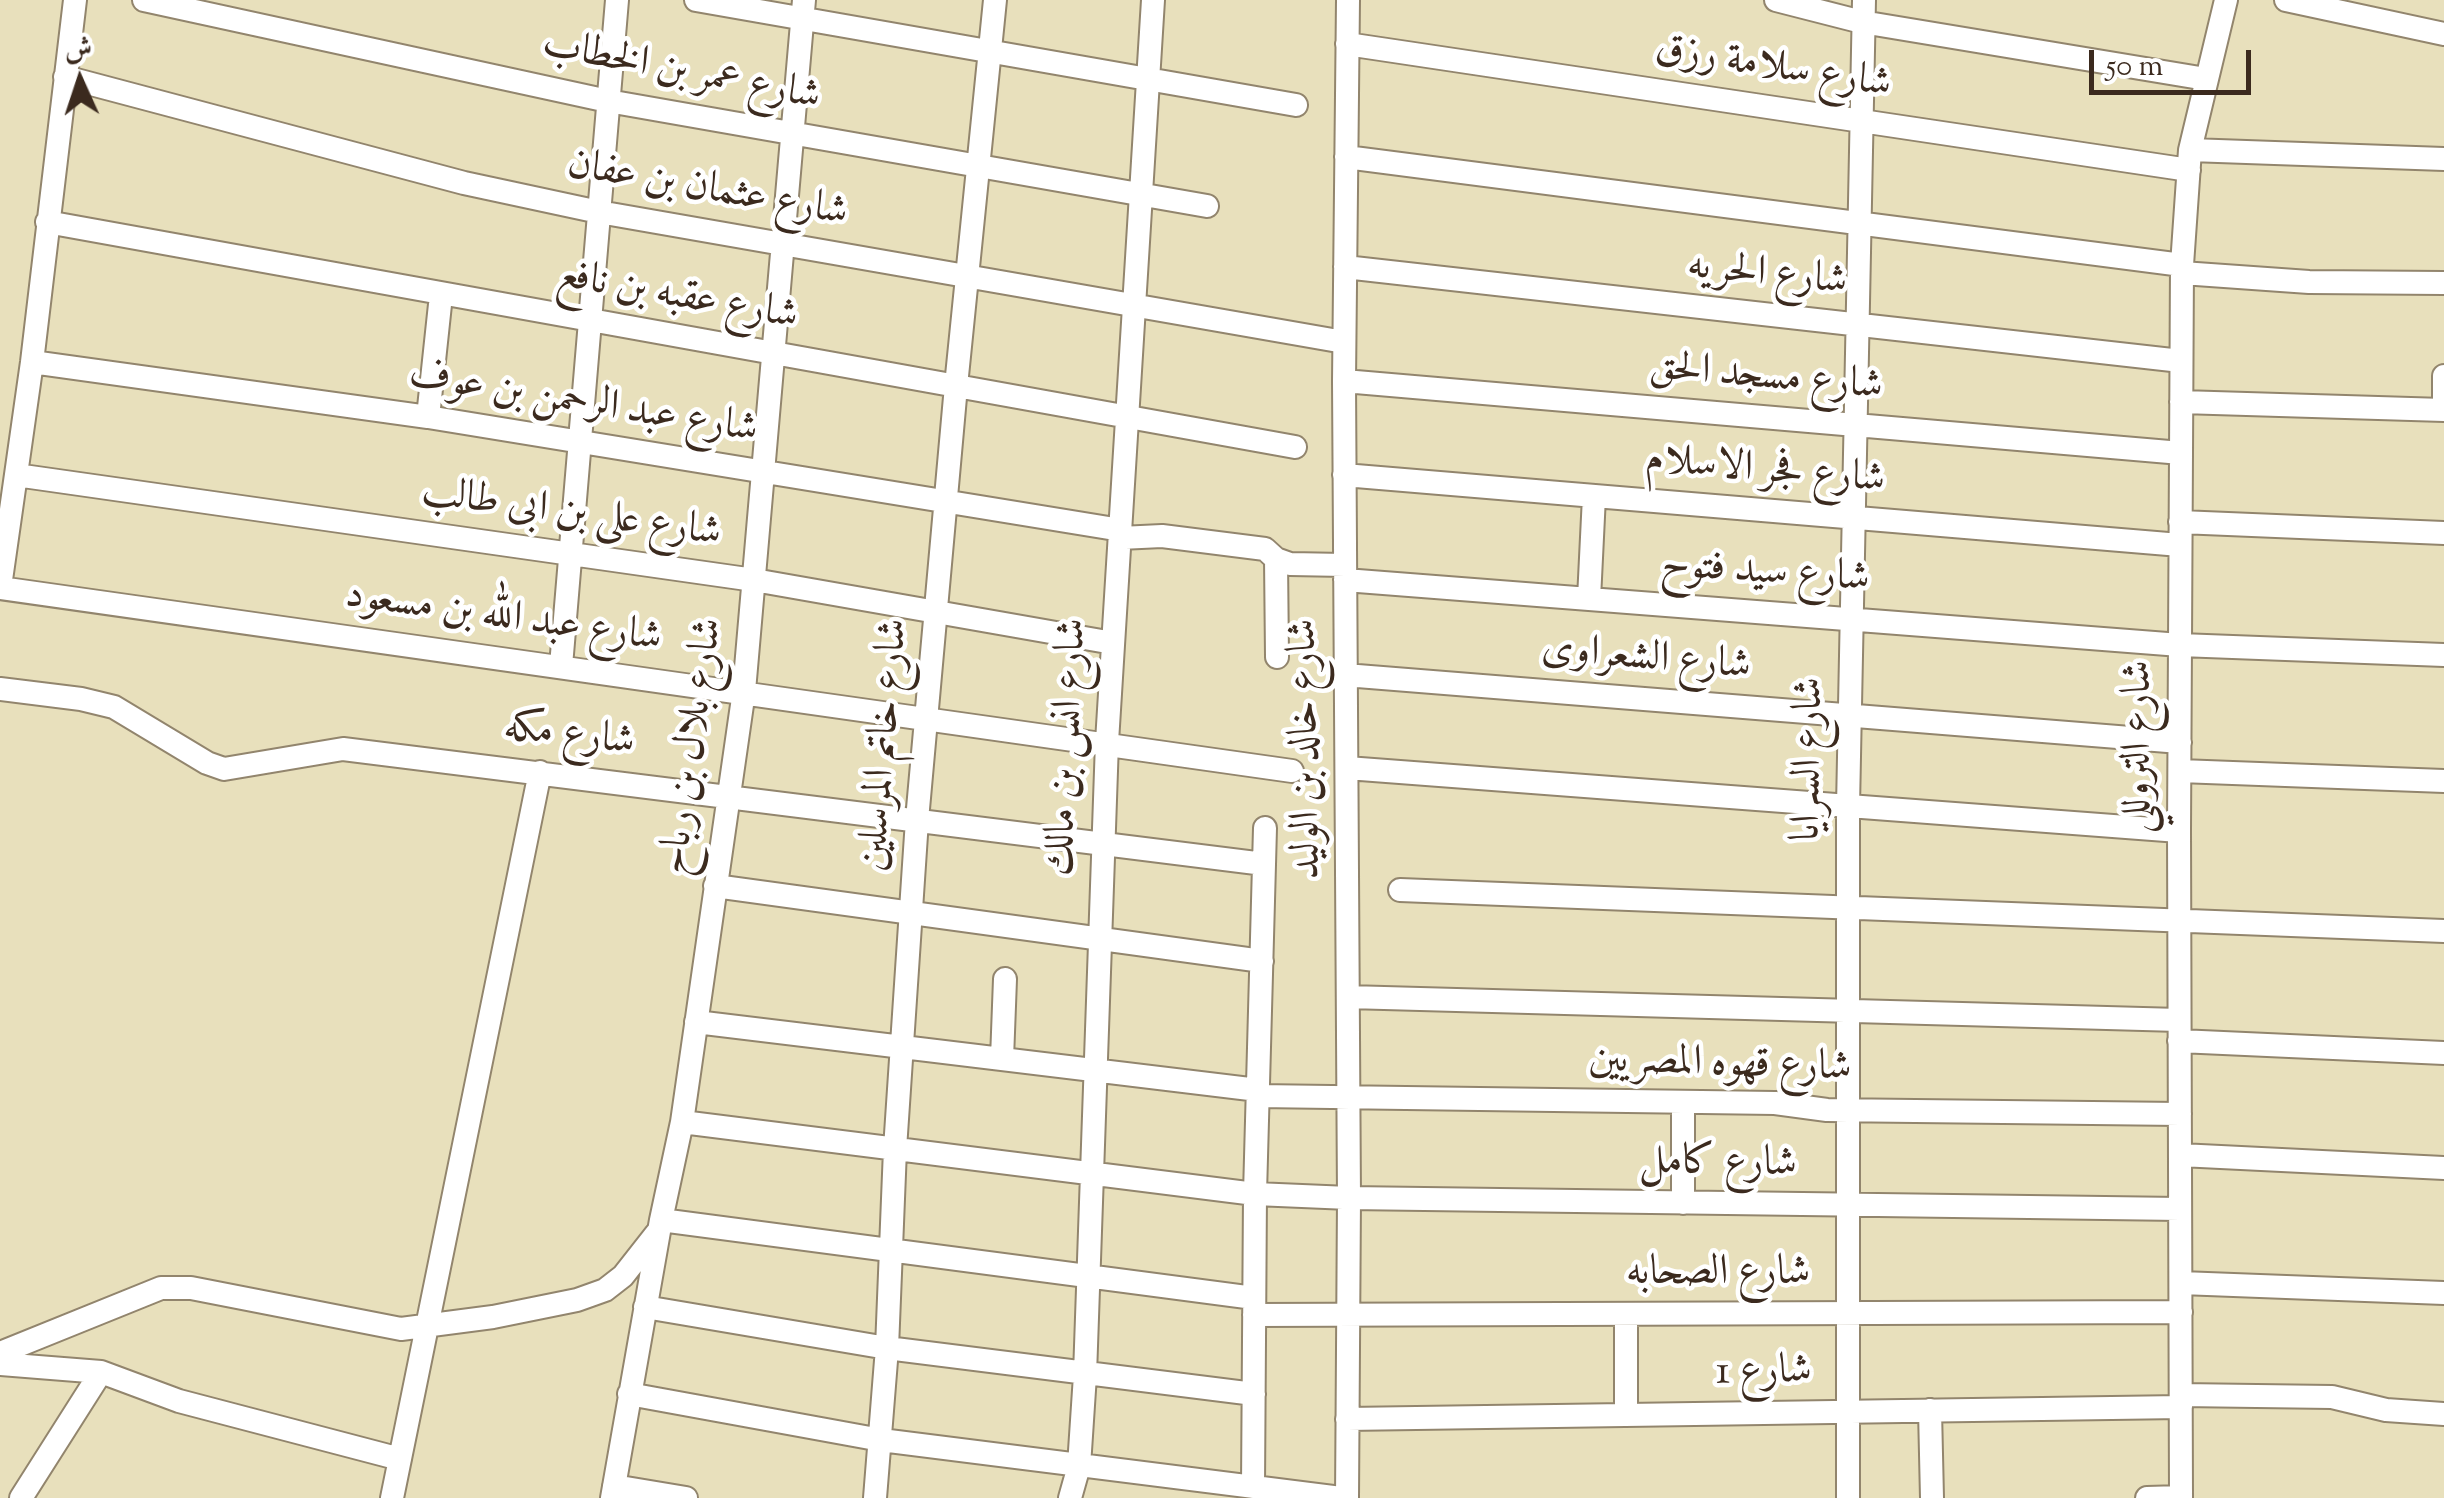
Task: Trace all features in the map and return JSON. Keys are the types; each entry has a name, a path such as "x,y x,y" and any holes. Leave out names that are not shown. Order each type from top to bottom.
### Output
{"street":[{"path":"0,588 32,362 75,0"},
{"name":"شارع عمر بن الخطاب","path":"144,0 608,101 1207,206"},
{"path":"560,666 617,0"},
{"path":"696,0 803,9 990,52 1296,106"},
{"name":"شارع خاتم المرسلين","path":"875,1498 917,820 994,0"},
{"name":"شارع انس بن مالك","path":"1070,1498 1078,1466 1085,1375 1107,742 1153,0"},
{"name":"شارع خالد بن الوليد","path":"1344,1498 1350,1198 1344,475 1348,0"},
{"path":"1776,0 1863,11 2206,79"},
{"name":"شارع التروللي","path":"2181,1498 2182,269 2189,160 2226,0"},
{"path":"2286,0 2444,34"},
{"name":"شارع بلال بن رباح","path":"613,1492 682,1122 744,692 803,9"},
{"name":"شارع السرايا","path":"1848,1498 1848,807 1862,224 1863,11"},
{"name":"شارع سلامة رزق","path":"1348,44 1861,122 2189,160 2444,160"},
{"name":"شارع عثمان بن عفان","path":"65,77 464,183 599,212 1344,342"},
{"path":"1346,157 2182,269 2309,282 2444,283"},
{"name":"شارع عقبه بن نافع","path":"47,222 1295,447"},
{"name":"شارع الحريه","path":"1345,267 2181,362"},
{"path":"428,416 441,295"},
{"name":"شارع عبد الرحمن بن عوف","path":"32,362 428,416 1120,534 1265,549 1276,560"},
{"path":"2181,402 2444,410 2444,376"},
{"name":"شارع مسجد الحق","path":"1344,381 2180,453"},
{"name":"شارع على بن ابى طالب","path":"16,475 754,580 1113,643"},
{"name":"شارع فجر الاسلام","path":"1344,475 1855,518 2180,534 2444,532"},
{"path":"1589,599 1594,496"},
{"path":"1276,560 1277,656"},
{"name":"شارع سيد فتوح","path":"1276,560 1345,572 1589,599 2180,645 2444,655"},
{"name":"شارع عبد الله بن مسعود","path":"0,588 1292,771"},
{"name":"شارع الشعراوى","path":"1346,675 2180,742"},
{"name":"شارع مكه","path":"0,689 114,707 207,763 224,769 344,750 1264,864"},
{"path":"1347,768 2179,832"},
{"path":"2180,770 2444,781"},
{"path":"392,1498 540,772"},
{"path":"1253,1488 1255,1194 1265,828"},
{"path":"715,886 1262,960"},
{"path":"1400,890 2444,932"},
{"path":"1002,1059 1005,980"},
{"path":"1348,997 1848,1011 2179,1030 2444,1052"},
{"name":"شارع قهوه المصريين","path":"696,1022 1258,1093 1794,1104 1827,1110 2180,1114"},
{"path":"1683,1102 1683,1203"},
{"name":"شارع كامل","path":"682,1122 1255,1194 2180,1210"},
{"path":"2180,1155 2444,1168"},
{"path":"0,1353 161,1288 190,1288 401,1329 510,1313 577,1300 605,1290 624,1276 660,1225"},
{"name":"شارع الصحابه","path":"660,1225 891,1250 1088,1276 1254,1307 1349,1315 2181,1312"},
{"path":"2181,1282 2444,1293"},
{"path":"646,1307 887,1348 1254,1394"},
{"path":"1626,1314 1626,1415"},
{"path":"0,1364 102,1372 179,1402 400,1459"},
{"path":"21,1498 102,1372"},
{"path":"629,1394 881,1440 1344,1498"},
{"name":"شارع 1","path":"1347,1419 1848,1412 2332,1398 2386,1410 2444,1414"},
{"path":"1930,1410 1932,1498"},
{"path":"613,1492 686,1498"},
{"path":"2147,1498 2181,1498"}]}
